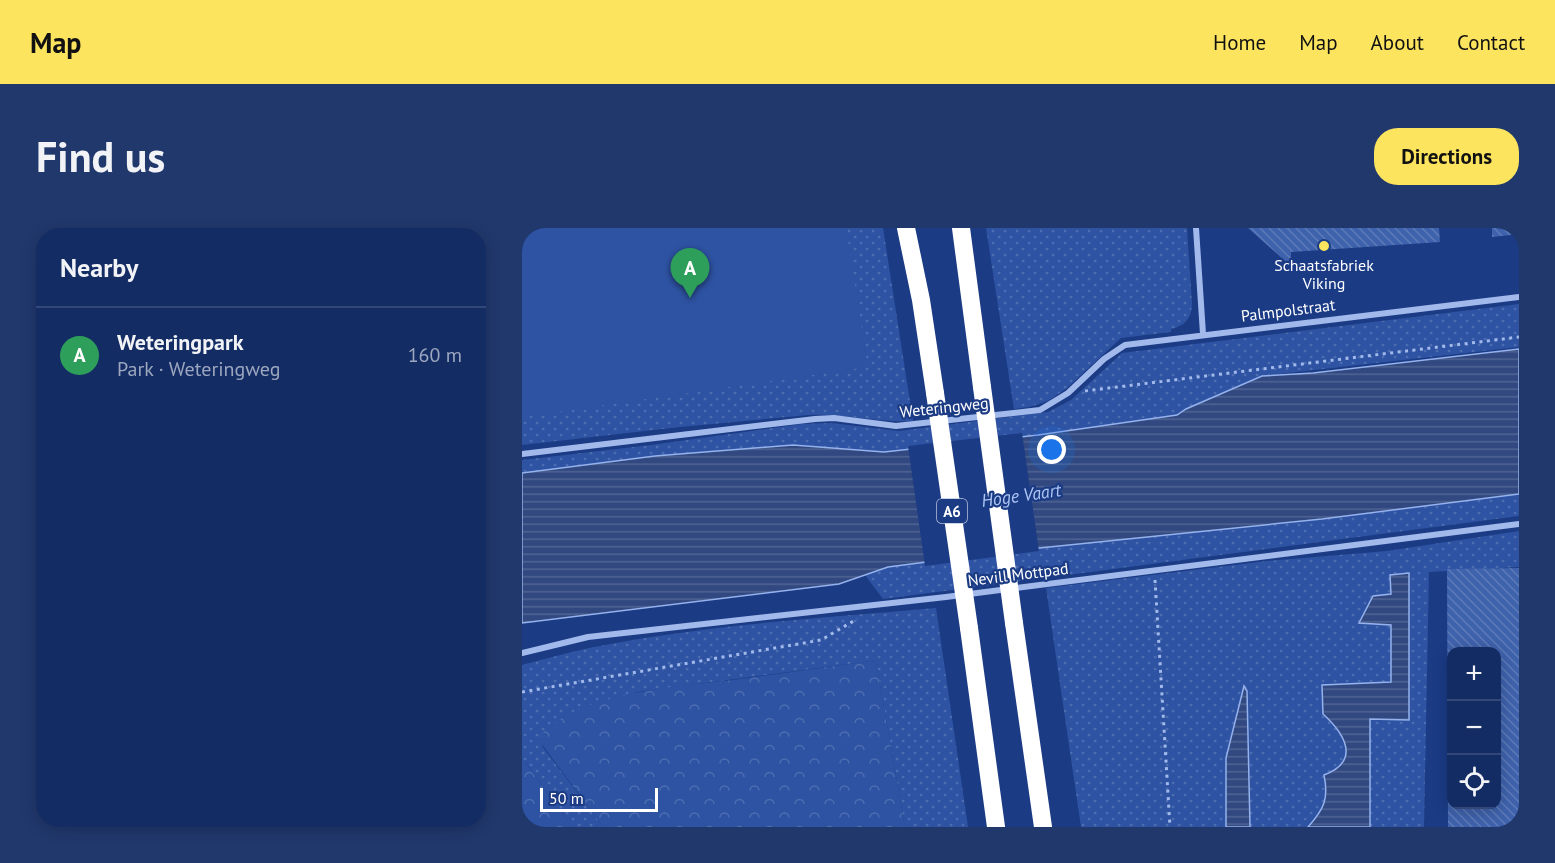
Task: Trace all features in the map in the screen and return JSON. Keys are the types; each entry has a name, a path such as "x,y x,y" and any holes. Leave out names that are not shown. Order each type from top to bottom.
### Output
{"highway":[{"name":"A6","path":"906,228 921,300 935,393 996,827"},
{"name":"A6","path":"915,228 921,300"},
{"path":"960,228 1043,827"}],"street":[{"path":"1196,228 1203,334"},
{"name":"Palmpolstraat","path":"1203,334 1519,297"},
{"name":"Weteringweg","path":"522,454 815,419 834,418 896,426 1040,410 1068,393 1104,359 1125,345 1203,334"},
{"name":"Nevill Mottpad","path":"522,653 588,636 882,604 1519,525"}],"path":[{"path":"1068,393 1519,337"},
{"path":"1155,570 1170,827"},
{"path":"522,692 821,640 882,604"}],"green space":[{"path":"522,228 846,228 868,367 522,417"},
{"path":"782,228 883,228 913,421 808,415 522,445 522,278"},
{"path":"986,228 1187,228 1192,303 1189,317 1180,326 1171,329 1171,332 1121,338 1067,388 1048,401 1014,409"},
{"path":"1519,304 1519,347 1262,376 1177,415 1160,418 1038,435 884,452 793,445 655,456 522,473 522,460 802,424 831,423 899,431 1048,412 1071,400 1122,353"},
{"path":"1519,494 1519,516 883,599 865,575 888,567 1020,550 1322,519"},
{"path":"1519,531 1519,567 1429,572 1424,827 1250,827 1247,691 1244,687 1226,758 1226,827 1081,827 1046,588 1267,561 1387,551"},
{"path":"936,608 968,827 905,827 876,662 871,661 637,692 542,746 603,827 572,827 526,763 522,763 522,665 589,648 675,633"},
{"path":"876,662 905,827 603,827 538,739 555,723 577,710 632,694"},
{"path":"525,762 572,827 522,827 522,763"}],"water":[{"name":"Hoge Vaart","path":"1519,349 1519,494 1322,519 1020,550 888,567 839,584 522,623 522,473 655,456 793,445 884,452 1038,435 1177,415 1262,376 1313,373"},
{"path":"1409,573 1409,720 1370,719 1370,827 1308,827 1324,803 1326,791 1324,775 1343,762 1346,755 1343,738 1323,714 1322,685 1391,682 1391,625 1359,623 1373,596 1391,594 1390,575"},
{"path":"1244,686 1247,691 1250,827 1226,827 1226,758"}],"pier":[{"path":"1022,433 1039,551 925,566 908,446"}],"building":[{"name":"Schaatsfabriek Viking","path":"1248,228 1439,228 1440,242 1291,252 1291,266"},
{"path":"1492,228 1519,228 1519,232 1492,237"},
{"path":"1519,568 1519,827 1448,827 1448,809 1501,809 1501,647 1447,647 1447,569"}],"place":[{"name":"Schaatsfabriek Viking","path":"1324,246"},
{"name":"Weteringpark","path":"690,298"}]}
